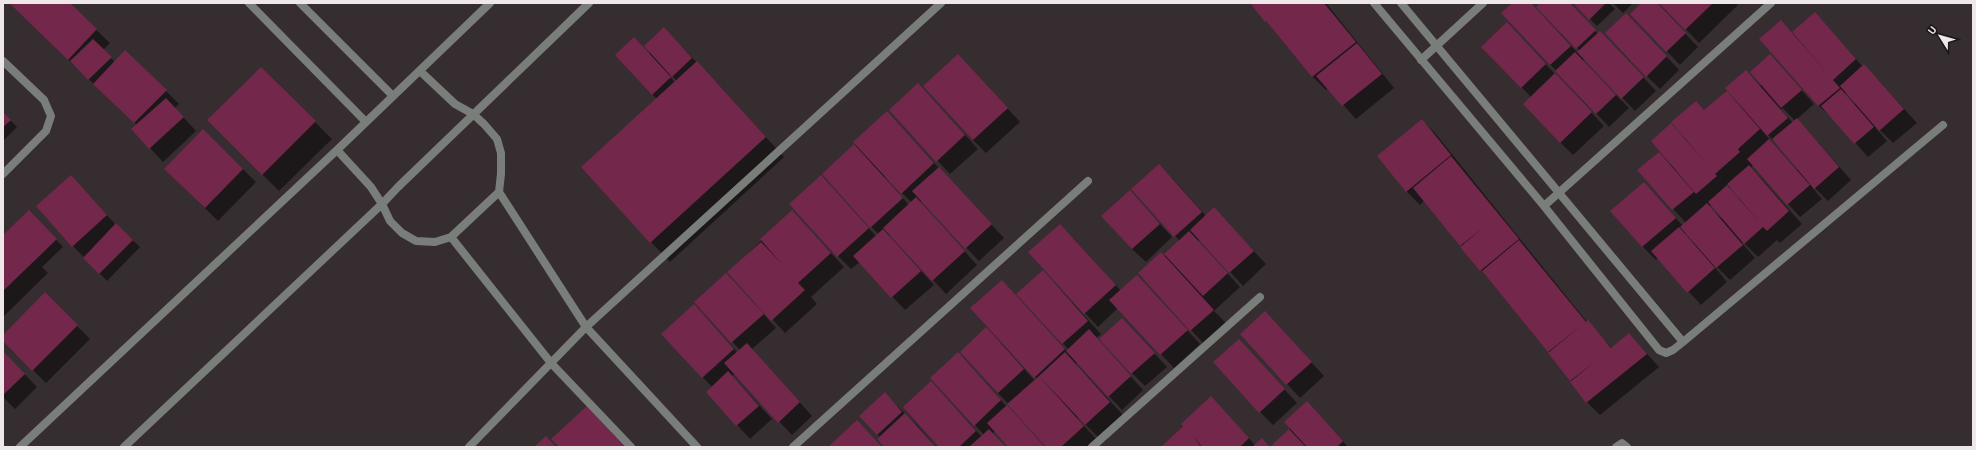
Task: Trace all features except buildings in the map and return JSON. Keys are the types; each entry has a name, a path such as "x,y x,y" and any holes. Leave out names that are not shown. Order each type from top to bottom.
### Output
{"street":[{"path":"249,3 366,122"},
{"path":"300,3 393,96"},
{"path":"20,447 337,150 490,3"},
{"path":"124,447 382,204 589,3"},
{"path":"469,447 586,328 941,3"},
{"path":"1374,3 1544,206 1659,350 1666,353 1673,350 1683,342 1943,125"},
{"path":"1402,3 1683,342"},
{"path":"1421,60 1483,3"},
{"path":"1544,206 1771,3"},
{"path":"3,61 44,100 51,116 46,131 3,174"},
{"path":"337,150 364,179 382,204 390,221 402,233 416,241 434,242 451,236 498,192 501,174 501,153 497,139 473,114 455,104 420,71"},
{"path":"793,447 1088,180"},
{"path":"498,192 586,328 697,447"},
{"path":"451,236 551,363 631,447"},
{"path":"1092,447 1260,297"},
{"path":"1616,447 1622,443 1627,447"}]}
